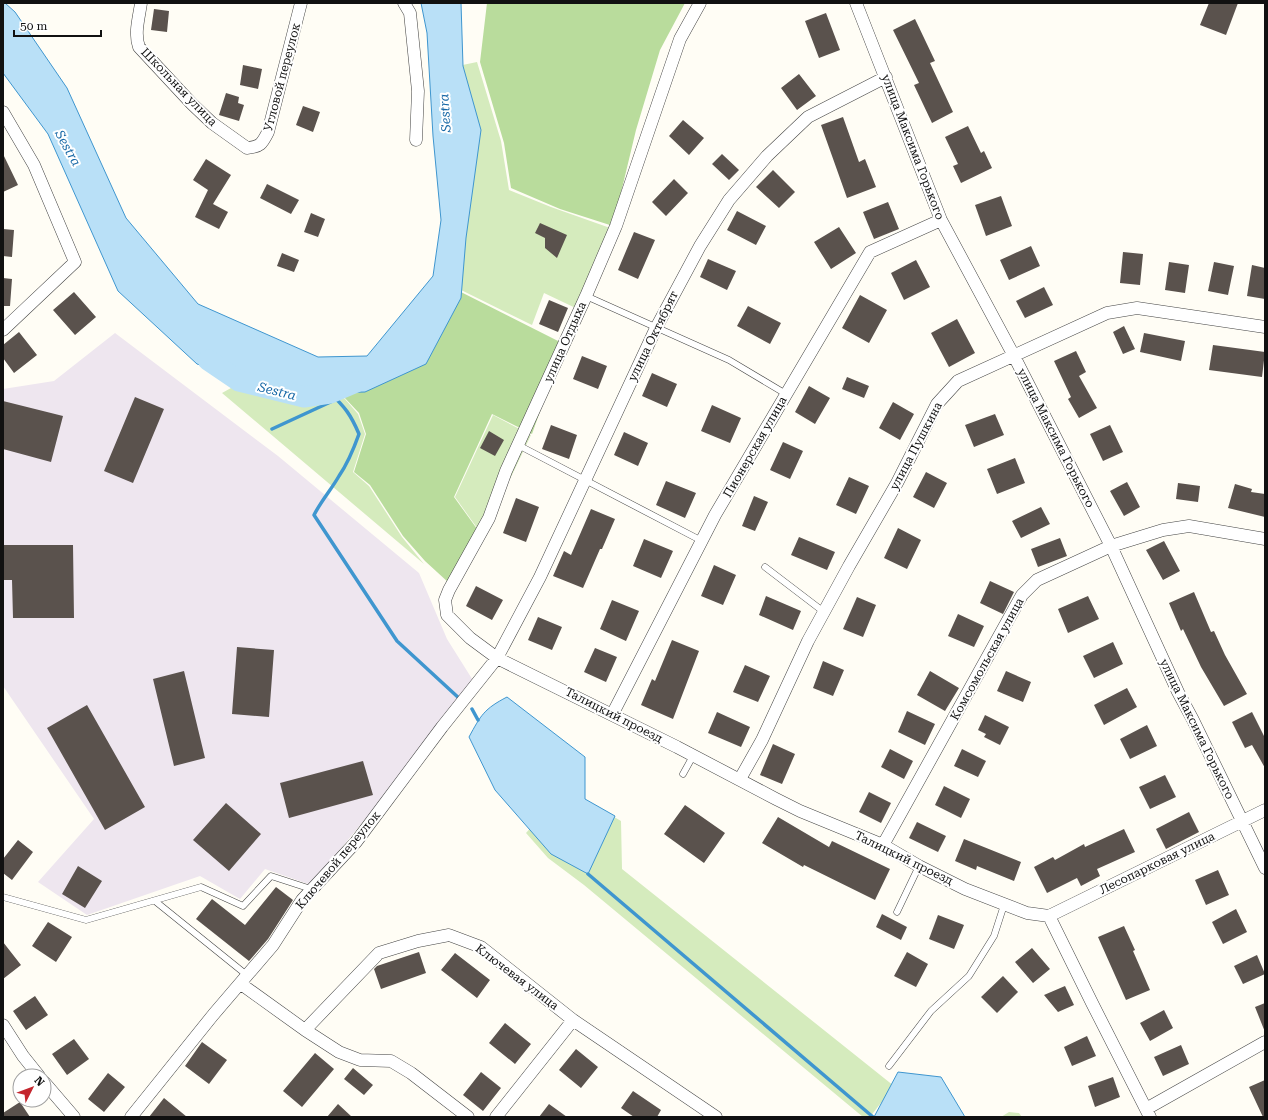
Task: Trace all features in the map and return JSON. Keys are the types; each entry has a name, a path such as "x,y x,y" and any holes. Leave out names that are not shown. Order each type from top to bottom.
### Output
{"street":[{"name":"Школьная улица","path":"141,3 137,32 139,47 192,104 212,123 247,148 257,147"},
{"name":"Угловой переулок","path":"257,147 268,132 301,3"},
{"path":"404,3 410,14 418,91 416,140"},
{"name":"улица Отдыха","path":"498,658 470,638 447,615 445,600 449,590 489,518 506,471 586,296 616,226 680,39 700,3"},
{"name":"улица Максима Горького","path":"856,3 886,77 940,220 1014,356 1111,546 1178,692 1265,868"},
{"name":"улица Октябрят","path":"498,658 540,577 656,328 700,246 729,200 766,156 808,117 886,77"},
{"path":"3,112 34,165 75,262 3,330"},
{"name":"Пионерская улица","path":"612,715 715,515 870,252 940,220"},
{"name":"улица Пушкина","path":"740,779 762,740 808,641 849,566 897,484 937,404 958,381 1107,313 1137,308 1265,326"},
{"name":"Комсомольская улица","path":"883,845 1022,595 1037,580 1111,546 1163,530 1190,526 1265,540"},
{"name":"Ключевой переулок","path":"131,1117 213,1015 273,945 302,900 311,889 356,842 452,714 498,658"},
{"name":"Талицкий проезд","path":"498,658 740,779 800,811 883,845 919,866 965,889 1027,914 1049,916"},
{"name":"Лесопарковая улица","path":"1049,916 1265,810"},
{"path":"1049,916 1148,1113 1265,1042"},
{"name":"Ключевая улица","path":"306,1030 379,953 418,941 449,935 481,947 573,1020 716,1117"},
{"path":"244,980 306,1030 339,1052 360,1060 391,1061 410,1072 468,1117"},
{"path":"496,1117 573,1020"},
{"path":"3,1025 33,1068"},
{"path":"52,1091 74,1117"}],"lane":[{"path":"586,296 728,360 786,394"},
{"path":"518,445 702,541"},
{"path":"765,566 824,612"},
{"path":"683,774 693,756"},
{"path":"897,912 919,866"},
{"path":"3,897 86,920 201,887 244,906 271,876 311,889"},
{"path":"155,901 244,980"},
{"path":"889,1066 931,1011 969,976 994,936 1004,905"}],"shaded area":[{"path":"115,333 278,456 419,573 447,639 474,682 442,725 311,885 265,869 240,899 200,876 87,915 38,882 94,819 3,686 3,389 54,381"}],"green space":[{"path":"487,3 685,3 660,50 636,130 613,226 560,209 511,188 504,143 480,62"},
{"path":"477,62 501,141 509,190 613,229 584,312 544,293 532,325 453,286 453,67"},
{"path":"453,129 459,234 446,306 412,361 340,395 335,393 345,399 358,414 365,434 353,472 369,486 402,537 424,564 222,393 240,383 304,399 334,392 406,360 441,308 455,241 448,132"},
{"path":"453,288 564,344 532,434 492,414 454,497 480,533 449,583 425,561 403,536 370,485 354,472 366,434 359,413 343,396 418,367"},
{"path":"493,415 531,435 512,475 480,532 455,497"},
{"path":"574,779 577,795 621,821 622,869 894,1086 870,1117 863,1117 584,885 548,858 526,833"},
{"path":"1009,1112 1019,1113 1022,1117 1001,1117"}],"water":[{"path":"3,3 15,12 67,88 126,218 198,304 318,357 367,356 433,276 441,220 433,136 427,33 421,3 461,3 463,66 481,130 466,238 461,298 426,364 365,392 289,395 197,364 118,291 48,134 3,73"},
{"path":"507,697 585,757 585,799 615,816 588,874 551,854 495,790 469,737 484,713 493,705"},
{"path":"898,1072 941,1077 965,1117 874,1117"}],"building":[{"path":"1209,3 1238,3 1226,35 1200,25"},
{"path":"154,9 169,11 167,32 151,30"},
{"path":"826,13 840,50 819,58 805,21"},
{"path":"915,19 935,61 930,63 953,112 932,123 914,85 919,83 893,30"},
{"path":"243,65 262,69 258,89 240,85"},
{"path":"799,74 816,96 797,110 781,88"},
{"path":"226,93 239,97 238,103 244,105 239,121 219,115"},
{"path":"303,106 320,112 313,132 296,125"},
{"path":"843,117 859,162 865,159 876,187 847,198 821,125"},
{"path":"683,120 704,138 689,155 669,136"},
{"path":"968,126 981,153 984,151 992,168 961,183 953,166 958,164 945,137"},
{"path":"3,154 18,185 3,192"},
{"path":"722,154 739,170 729,180 712,164"},
{"path":"206,159 231,175 213,204 228,212 219,229 195,217 208,190 193,180"},
{"path":"773,170 795,192 779,208 756,187"},
{"path":"674,179 688,193 666,216 652,202"},
{"path":"267,184 299,200 291,214 260,198"},
{"path":"1001,196 1012,226 986,236 975,205"},
{"path":"888,202 899,229 874,239 863,212"},
{"path":"737,211 766,226 756,245 727,230"},
{"path":"311,213 325,219 318,237 304,232"},
{"path":"540,223 567,235 557,258 545,248 545,238 535,233"},
{"path":"839,227 856,253 831,269 814,242"},
{"path":"3,229 14,230 12,257 3,256"},
{"path":"634,232 655,240 638,279 618,270"},
{"path":"1031,246 1040,266 1009,280 1000,260"},
{"path":"1123,252 1143,254 1140,285 1120,283"},
{"path":"282,253 299,260 294,272 277,266"},
{"path":"708,259 736,271 727,290 700,277"},
{"path":"916,260 930,287 904,300 891,273"},
{"path":"1169,262 1189,265 1185,293 1165,290"},
{"path":"1214,262 1234,266 1228,295 1208,291"},
{"path":"1252,265 1265,268 1265,299 1247,296"},
{"path":"3,278 12,279 10,306 3,306"},
{"path":"1044,287 1053,305 1025,318 1016,301"},
{"path":"74,292 96,317 75,335 53,310"},
{"path":"860,295 887,310 869,343 842,328"},
{"path":"549,300 568,308 558,332 539,324"},
{"path":"748,306 781,323 770,344 737,326"},
{"path":"957,319 975,353 949,367 931,333"},
{"path":"1124,326 1135,349 1123,354 1113,332"},
{"path":"19,332 37,355 14,373 3,358 3,345"},
{"path":"1144,333 1185,341 1181,361 1140,352"},
{"path":"1213,345 1265,352 1262,377 1209,370"},
{"path":"1076,351 1086,372 1079,376 1097,408 1079,418 1068,399 1071,397 1054,361"},
{"path":"582,356 607,366 598,389 573,379"},
{"path":"652,373 677,384 667,407 642,396"},
{"path":"847,377 869,386 864,398 842,389"},
{"path":"809,386 830,398 815,424 795,412"},
{"path":"135,397 164,409 133,483 104,471"},
{"path":"3,401 63,416 51,462 3,449"},
{"path":"893,402 914,414 900,440 879,428"},
{"path":"712,405 741,418 730,443 701,431"},
{"path":"995,414 1004,435 974,447 965,425"},
{"path":"551,425 577,435 569,459 542,449"},
{"path":"1110,425 1123,452 1103,461 1090,434"},
{"path":"489,431 504,440 495,456 480,448"},
{"path":"624,432 648,443 638,466 614,455"},
{"path":"783,442 803,451 790,479 770,470"},
{"path":"1015,458 1025,483 997,494 987,469"},
{"path":"926,472 947,483 934,508 913,497"},
{"path":"849,477 869,486 856,514 836,505"},
{"path":"666,481 696,493 685,518 656,505"},
{"path":"1127,482 1140,507 1124,516 1110,491"},
{"path":"1178,483 1200,486 1198,502 1176,499"},
{"path":"1235,484 1252,489 1251,492 1265,494 1265,517 1228,508"},
{"path":"754,496 768,502 755,531 742,526"},
{"path":"516,498 539,507 526,542 503,533"},
{"path":"1041,507 1050,524 1021,538 1012,521"},
{"path":"591,509 615,519 583,588 553,576 564,551 571,555"},
{"path":"898,528 921,540 907,569 884,558"},
{"path":"799,537 835,552 827,570 791,555"},
{"path":"1060,538 1067,556 1038,567 1031,549"},
{"path":"644,539 673,551 661,578 633,566"},
{"path":"1164,541 1180,571 1163,580 1146,550"},
{"path":"3,545 73,545 74,618 13,618 12,580 3,580"},
{"path":"714,565 736,575 723,605 701,596"},
{"path":"990,581 1014,592 1003,614 980,603"},
{"path":"476,586 503,600 492,620 466,606"},
{"path":"1194,592 1211,632 1214,631 1225,655 1247,694 1224,706 1201,667 1183,629 1181,631 1169,603"},
{"path":"766,596 801,611 793,630 759,615"},
{"path":"1088,596 1099,619 1068,633 1058,609"},
{"path":"857,597 876,605 863,637 843,629"},
{"path":"612,600 639,611 626,641 600,629"},
{"path":"958,614 984,626 974,647 948,636"},
{"path":"538,617 562,627 552,650 528,640"},
{"path":"672,640 699,651 673,719 641,705 652,679 655,681"},
{"path":"1113,642 1123,664 1094,678 1083,656"},
{"path":"237,647 274,650 269,717 232,714"},
{"path":"595,648 617,657 606,682 584,672"},
{"path":"823,661 844,670 833,696 813,688"},
{"path":"745,665 770,676 758,702 733,692"},
{"path":"184,671 205,758 174,766 153,679"},
{"path":"930,671 959,688 945,711 917,695"},
{"path":"1006,671 1031,682 1023,702 997,691"},
{"path":"1127,688 1137,707 1104,725 1094,705"},
{"path":"87,705 145,807 105,830 47,728"},
{"path":"907,711 935,724 925,745 898,732"},
{"path":"717,712 750,727 741,747 708,733"},
{"path":"1252,712 1265,738 1265,768 1252,745 1245,748 1232,722"},
{"path":"985,715 1009,727 1000,745 984,737 986,734 978,730"},
{"path":"1147,725 1157,746 1130,759 1120,739"},
{"path":"773,744 795,754 782,784 760,775"},
{"path":"890,749 913,761 904,779 881,767"},
{"path":"962,749 986,761 978,777 954,766"},
{"path":"363,761 373,795 289,818 280,783"},
{"path":"1165,775 1176,797 1150,809 1139,787"},
{"path":"944,786 970,799 961,818 935,805"},
{"path":"869,792 891,803 881,823 859,812"},
{"path":"226,803 261,834 229,871 193,840"},
{"path":"685,805 725,833 704,863 664,834"},
{"path":"1189,812 1199,832 1166,849 1156,829"},
{"path":"778,817 829,847 832,841 890,869 875,900 804,865 803,867 762,843"},
{"path":"917,822 946,836 938,852 909,838"},
{"path":"1124,829 1135,852 1097,869 1100,876 1081,886 1077,878 1047,893 1034,867 1053,857 1055,860 1084,844 1085,847"},
{"path":"964,839 1021,862 1014,881 977,866 976,870 955,861"},
{"path":"18,840 33,852 12,880 3,873 3,859"},
{"path":"78,866 102,881 85,908 62,894"},
{"path":"1218,870 1229,895 1206,905 1195,880"},
{"path":"276,887 293,900 268,939 249,961 196,919 212,899 245,925"},
{"path":"1236,909 1247,932 1223,944 1212,922"},
{"path":"882,914 907,927 901,940 876,927"},
{"path":"938,915 964,925 954,949 929,939"},
{"path":"48,922 72,937 56,962 32,946"},
{"path":"1124,926 1150,990 1126,1000 1098,937"},
{"path":"3,942 21,965 3,979"},
{"path":"1032,948 1050,969 1033,983 1015,962"},
{"path":"419,952 426,973 381,989 374,969 377,966"},
{"path":"907,952 928,964 916,987 894,976"},
{"path":"455,953 490,980 477,998 441,970"},
{"path":"1257,955 1265,974 1243,984 1234,966"},
{"path":"1003,976 1018,992 997,1013 981,997"},
{"path":"1065,986 1074,1005 1058,1012 1044,995"},
{"path":"35,996 48,1015 26,1030 13,1011"},
{"path":"1265,1003 1265,1032 1255,1007"},
{"path":"1164,1010 1173,1028 1150,1041 1140,1023"},
{"path":"505,1023 531,1044 515,1064 489,1043"},
{"path":"1087,1036 1096,1056 1072,1066 1064,1047"},
{"path":"74,1039 89,1059 67,1075 52,1054"},
{"path":"202,1042 227,1060 209,1084 185,1066"},
{"path":"1181,1045 1189,1064 1163,1076 1154,1057"},
{"path":"576,1049 598,1067 581,1088 559,1070"},
{"path":"315,1053 334,1069 302,1107 283,1091"},
{"path":"353,1068 373,1085 364,1095 344,1079"},
{"path":"481,1072 501,1088 483,1111 463,1095"},
{"path":"108,1073 125,1087 104,1112 88,1099"},
{"path":"1113,1077 1120,1097 1095,1107 1088,1086"},
{"path":"1265,1080 1265,1117 1263,1117 1249,1087"},
{"path":"633,1091 661,1110 657,1117 634,1117 621,1108"},
{"path":"164,1098 187,1117 149,1117"},
{"path":"338,1104 352,1117 327,1117"},
{"path":"549,1104 567,1117 539,1117"},
{"path":"12,1107 24,1108 30,1117 3,1117 3,1113"}],"waterway":[{"name":"Sestra","path":"208,360 239,381 304,397 330,393 356,382"},
{"path":"330,393 347,412 359,434 345,466 314,515 397,641 461,700"},
{"path":"272,429 337,399"},
{"path":"472,709 478,720"},
{"path":"588,874 873,1117"}]}
